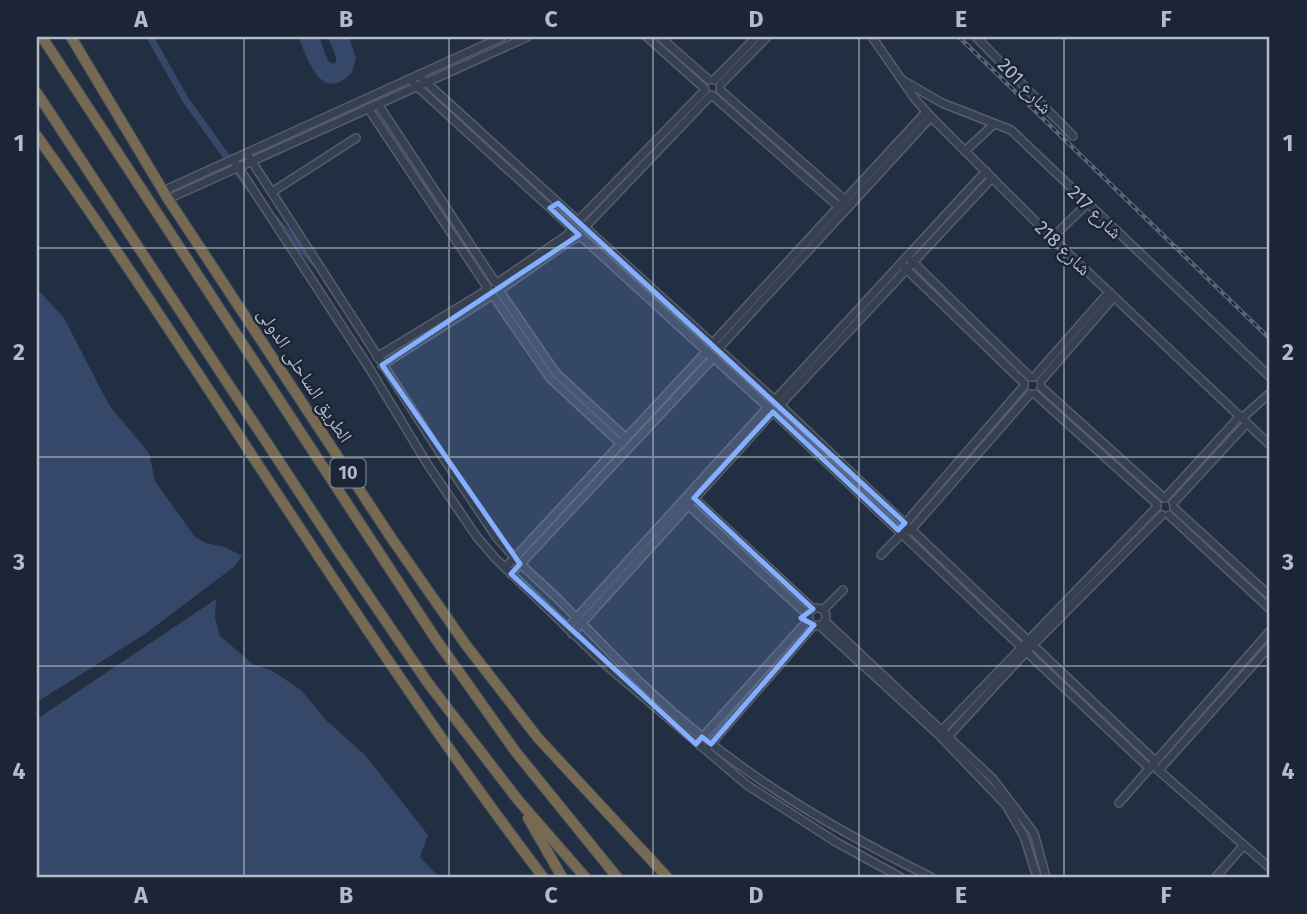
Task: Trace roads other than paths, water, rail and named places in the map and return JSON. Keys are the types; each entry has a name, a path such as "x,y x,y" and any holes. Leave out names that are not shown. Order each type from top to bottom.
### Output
{"highway":[{"name":"الطريق الساحلى الدولى","path":"41,37 435,638 515,751 617,877"},
{"name":"الطريق الساحلى الدولى","path":"71,37 166,195 391,539 489,676 551,752 667,877"},
{"name":"10","path":"38,95 428,683 518,800 585,877"},
{"path":"37,136 110,240 399,679 543,877"},
{"path":"518,800 562,877"}],"street":[{"path":"166,195 233,159 502,37"},
{"path":"166,195 239,167 527,37"},
{"path":"647,37 712,88"},
{"path":"660,37 712,88 842,203"},
{"path":"585,227 756,37"},
{"path":"578,221 767,37"},
{"name":"شارع 218","path":"872,37 928,115 1052,238 1270,444"},
{"name":"شارع 201","path":"976,37 1073,136"},
{"path":"418,75 585,227 774,406 908,526 1030,642 1151,764"},
{"name":"شارع 217","path":"900,78 932,98 1011,130 1270,377"},
{"path":"409,79 573,229 712,348 714,357 774,406 1023,649 1270,868"},
{"path":"378,104 550,378 623,441"},
{"path":"368,108 494,290"},
{"path":"508,571 623,441 928,115"},
{"path":"965,151 994,124"},
{"path":"272,192 356,138"},
{"path":"247,153 382,365 490,527 517,561 699,741 705,751 747,785 790,814 901,877"},
{"path":"233,159 368,366 428,465 477,537 508,571 569,631 699,741 711,744 753,776 864,844 930,877"},
{"path":"569,631 904,267 986,171"},
{"path":"911,259 992,178"},
{"path":"807,247 842,203 865,183"},
{"path":"550,208 558,203"},
{"path":"1052,238 1087,204"},
{"path":"377,357 494,290 573,229"},
{"path":"382,365 581,236"},
{"path":"911,259 1270,609"},
{"path":"904,267 1033,394 1270,596"},
{"path":"908,526 1033,394 1037,380 1112,295"},
{"path":"517,561 714,357"},
{"path":"881,555 1024,385 1037,380"},
{"path":"1030,642 1161,502 1270,393"},
{"path":"578,621 688,505 774,406"},
{"path":"940,732 1030,642 1170,510 1243,419"},
{"path":"694,498 815,619"},
{"path":"688,505 993,779 1026,820 1040,847 1046,877"},
{"path":"699,741 815,619 826,615 823,610 843,590"},
{"path":"705,751 815,619"},
{"path":"1119,803 1270,631"},
{"path":"1159,770 1270,646"},
{"path":"947,738 1023,649"},
{"path":"947,738 1012,813 1024,836 1037,877"},
{"path":"1216,877 1244,845"}],"water":[{"path":"298,37 319,37 328,61 333,64 336,57 328,37 349,37 356,58 352,72 341,81 332,84 324,82 312,67"},
{"path":"37,278 38,290 64,318 109,405 149,453 155,481 195,537 242,556 235,566 145,634 37,702"},
{"path":"216,599 215,619 220,636 254,665 271,670 301,690 327,721 365,755 428,835 420,857 439,877 37,877 37,719"}],"waterway":[{"path":"150,37 185,99 249,188"},
{"path":"275,219 316,265"}],"railway":[{"path":"959,37 1270,339"}]}
